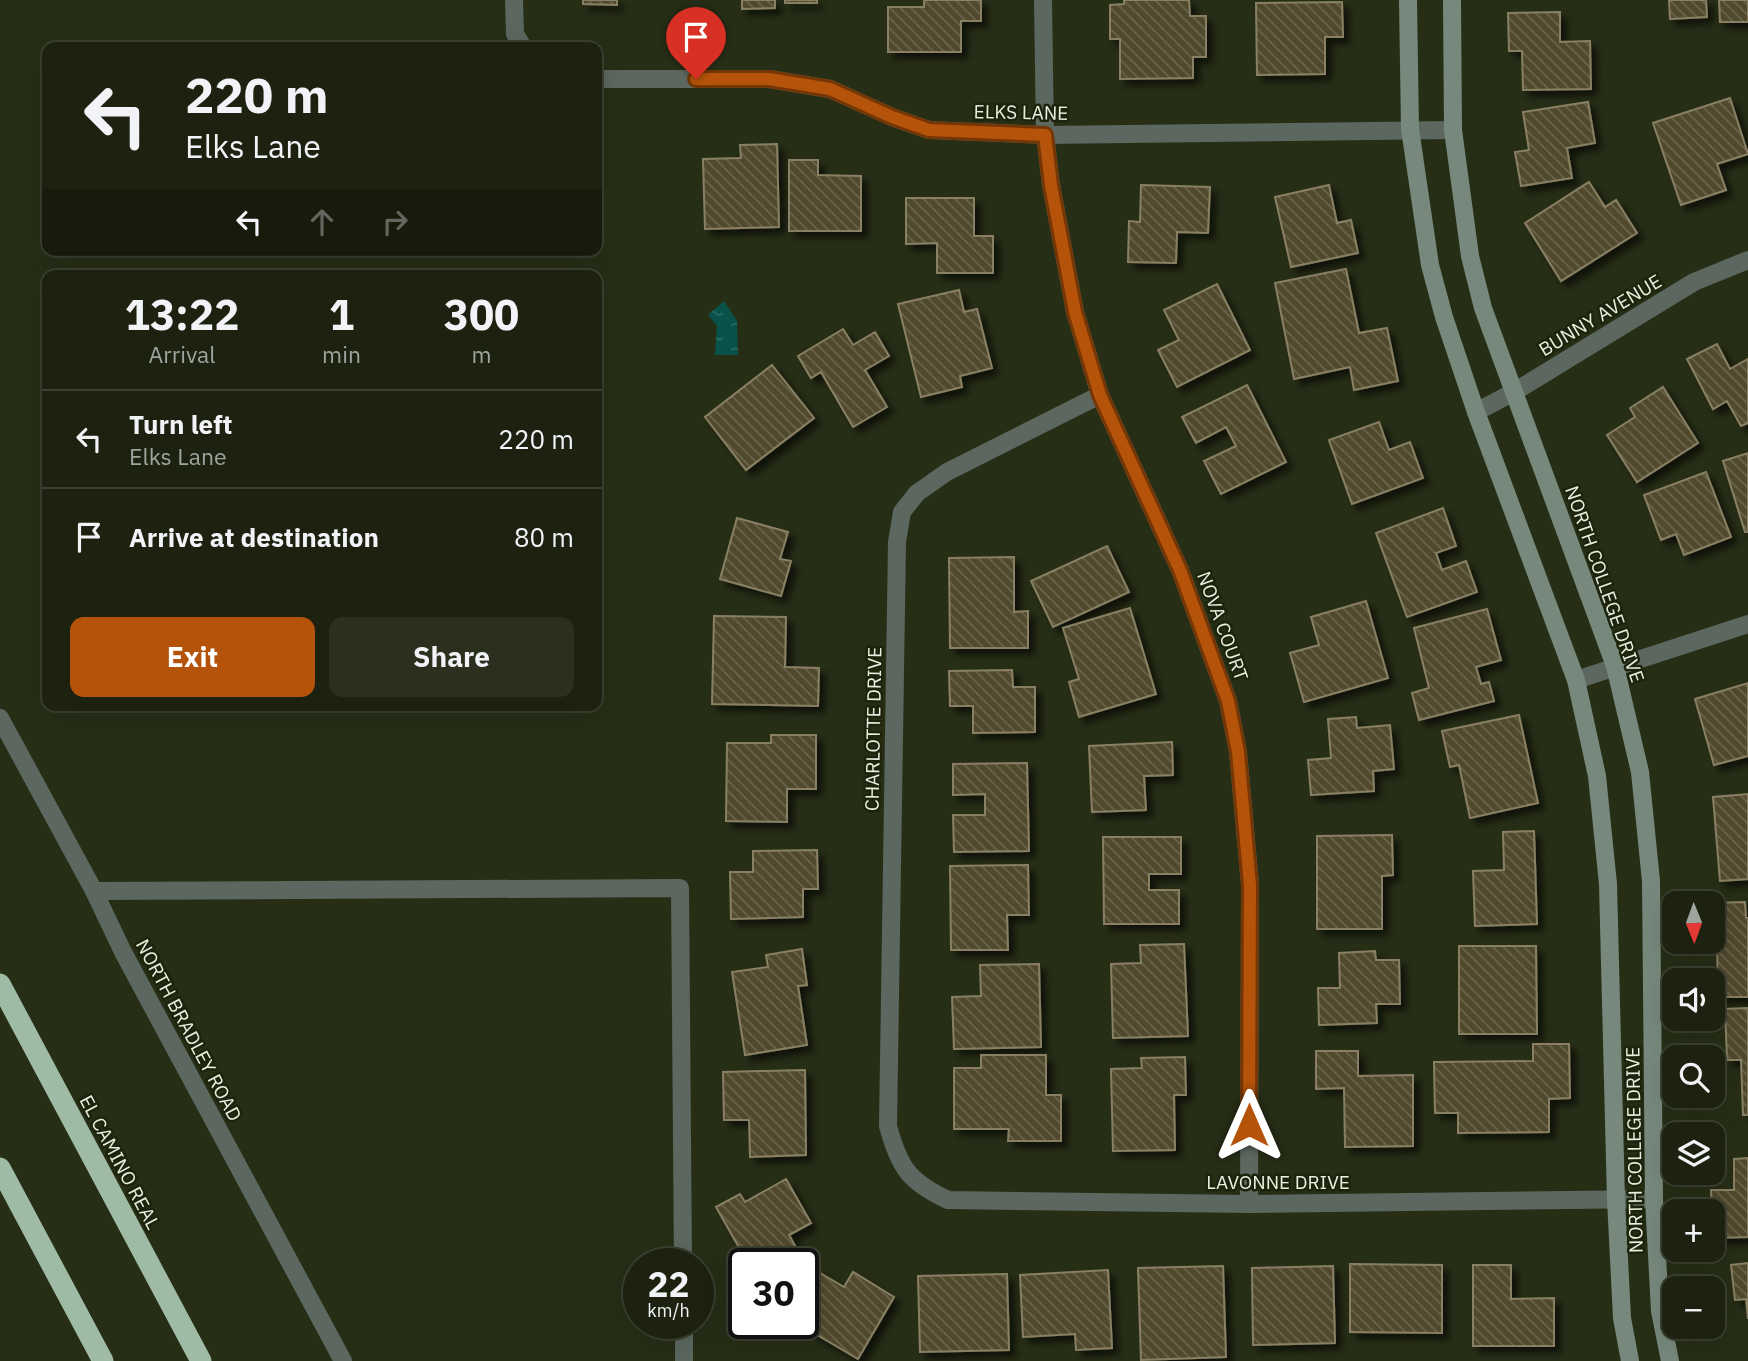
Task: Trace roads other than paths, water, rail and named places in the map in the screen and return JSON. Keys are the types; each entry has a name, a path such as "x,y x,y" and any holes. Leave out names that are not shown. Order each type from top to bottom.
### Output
{"highway":[{"name":"EL CAMINO REAL","path":"0,984 201,1361"},
{"path":"0,1168 103,1361"}],"street":[{"path":"514,0 515,34 520,42"},
{"name":"NOVA COURT","path":"1043,0 1045,135 1051,185 1075,312 1100,395 1180,570 1228,701 1238,752 1250,885 1249,1204"},
{"name":"NORTH COLLEGE DRIVE","path":"1408,0 1410,129 1430,265 1444,317 1476,412 1576,680 1597,776 1608,884 1616,1200 1622,1318 1630,1361"},
{"name":"NORTH COLLEGE DRIVE","path":"1452,0 1453,130 1470,256 1483,308 1615,666 1640,772 1651,881 1654,1199 1660,1311 1670,1361"},
{"name":"ELKS LANE","path":"602,79 769,79 830,89 892,117 929,130 1045,135 1453,130"},
{"name":"BUNNY AVENUE","path":"1476,412 1514,392 1694,282 1748,260"},
{"name":"CHARLOTTE DRIVE","path":"909,1175 895,1153 888,1126 897,542 902,512 917,493 947,472 1100,395"},
{"path":"1576,680 1748,624"},
{"name":"NORTH BRADLEY ROAD","path":"0,719 343,1361"},
{"path":"94,891 680,888 683,1248"},
{"name":"LAVONNE DRIVE","path":"909,1175 927,1190 948,1200 1249,1204 1654,1199"},
{"path":"684,1339 684,1361"}],"water":[{"path":"724,301 737,321 738,355 715,355 717,326 708,315"}]}
